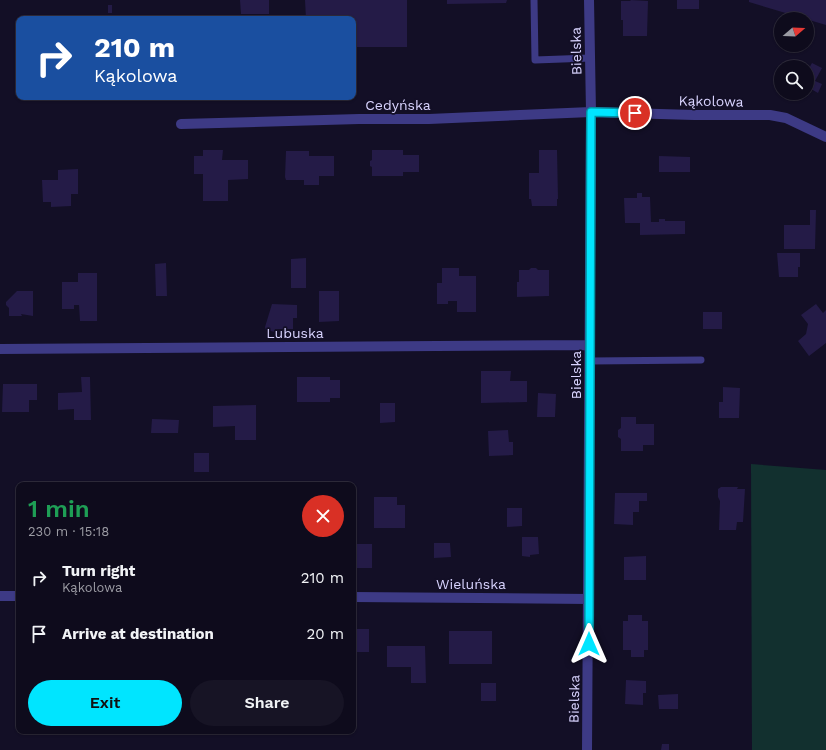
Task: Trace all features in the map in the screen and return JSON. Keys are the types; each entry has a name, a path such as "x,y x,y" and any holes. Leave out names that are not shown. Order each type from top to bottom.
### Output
{"street":[{"name":"Bielska","path":"587,750 591,112 589,0"},
{"name":"Cedyńska","path":"181,124 359,119 429,119 591,112"},
{"name":"Kąkolowa","path":"591,112 694,115 770,115 786,118 826,137"},
{"name":"Lubuska","path":"0,348 590,345"},
{"path":"0,596 16,596"},
{"name":"Wieluńska","path":"356,598 589,599"}],"lane":[{"path":"534,0 535,60 590,58"},
{"path":"590,361 701,360"}],"green space":[{"path":"751,464 826,470 826,750 752,750"}],"building":[{"path":"240,0 269,0 269,14 241,14"},
{"path":"305,0 407,0 407,47 356,47 356,16 306,16"},
{"path":"447,0 507,0 506,3 447,4"},
{"path":"630,0 648,1 647,36 623,36 621,1 631,1"},
{"path":"677,0 699,0 699,9 677,9"},
{"path":"749,0 826,0 826,25 814,21 814,12 782,12 749,2"},
{"path":"108,5 112,5 112,13 108,13"},
{"path":"814,64 822,68 815,81 822,84 818,93 814,91"},
{"path":"203,150 223,150 222,160 248,160 248,179 228,180 228,201 203,201 203,174 194,174 194,156 203,156"},
{"path":"372,150 403,150 403,155 419,155 419,172 403,172 403,176 372,176 370,161 372,160"},
{"path":"539,150 557,150 557,206 532,206 531,199 529,199 529,173 539,173"},
{"path":"286,151 309,151 309,156 334,156 334,176 319,176 319,185 304,185 304,180 286,180"},
{"path":"659,156 690,157 690,172 659,172"},
{"path":"78,169 78,194 71,194 71,206 51,207 51,202 43,202 42,180 58,180 58,170"},
{"path":"637,193 642,193 642,197 650,197 651,222 659,222 659,219 665,219 665,221 685,221 685,234 640,235 640,223 625,223 624,198 637,198"},
{"path":"810,210 816,210 815,249 784,249 784,225 810,225"},
{"path":"777,253 800,253 798,277 779,277"},
{"path":"306,258 306,288 291,288 291,259"},
{"path":"166,263 167,296 156,296 155,264"},
{"path":"442,268 459,268 459,276 476,276 476,312 457,312 457,301 448,301 448,304 437,304 437,283 442,283"},
{"path":"531,268 536,268 538,270 549,270 549,296 517,297 519,270 529,270"},
{"path":"78,273 97,273 97,321 80,321 79,305 74,305 74,309 62,309 62,282 78,282"},
{"path":"17,291 33,291 33,316 21,314 22,316 9,316 9,308 6,305 6,302"},
{"path":"319,291 339,291 339,321 319,322"},
{"path":"272,304 297,305 297,318 293,318 293,329 275,329 275,332 266,330 265,327"},
{"path":"816,304 823,313 826,310 826,343 809,356 798,341 806,334 808,324 801,315"},
{"path":"703,312 722,312 722,329 703,329"},
{"path":"481,371 511,371 510,381 527,381 527,402 481,403"},
{"path":"81,377 90,377 91,420 74,420 74,409 58,410 58,393 82,392"},
{"path":"297,377 330,377 330,380 340,380 340,398 330,398 330,402 297,402"},
{"path":"3,384 37,384 37,400 29,400 29,412 2,412"},
{"path":"723,387 740,388 739,418 719,418 719,402 723,402"},
{"path":"538,393 556,394 555,417 537,417"},
{"path":"380,403 395,403 395,422 380,423"},
{"path":"256,405 256,440 235,440 235,426 213,427 213,406"},
{"path":"621,417 636,417 636,424 654,424 654,445 643,445 643,451 621,451 621,439 618,437 618,430 621,428"},
{"path":"152,419 179,420 178,433 151,433"},
{"path":"508,430 509,442 513,442 513,455 489,456 488,431"},
{"path":"194,453 209,453 209,472 194,472"},
{"path":"721,487 738,487 737,489 745,489 743,522 737,522 736,530 719,530 720,501 718,497 718,489"},
{"path":"615,493 647,493 647,501 639,501 639,512 633,512 633,525 614,524"},
{"path":"374,497 397,497 397,505 405,505 405,528 374,528"},
{"path":"507,508 522,508 522,526 507,527"},
{"path":"522,537 538,537 539,554 530,555 530,557 522,556"},
{"path":"434,543 450,543 451,557 434,558"},
{"path":"356,544 372,544 372,568 356,568"},
{"path":"646,556 646,580 624,580 624,557"},
{"path":"628,615 642,615 642,621 648,621 648,650 644,650 644,657 631,657 631,650 623,650 623,621 628,621"},
{"path":"356,629 369,629 369,652 356,652"},
{"path":"449,631 492,631 492,664 449,664"},
{"path":"387,646 425,646 426,683 411,683 411,667 387,667"},
{"path":"626,680 646,681 646,693 643,693 643,705 625,704"},
{"path":"481,683 496,683 496,701 481,701"},
{"path":"678,694 678,709 659,709 658,695"},
{"path":"662,744 669,744 669,750 661,750"}],"route":[{"path":"589,644 591,112 635,113"}]}
